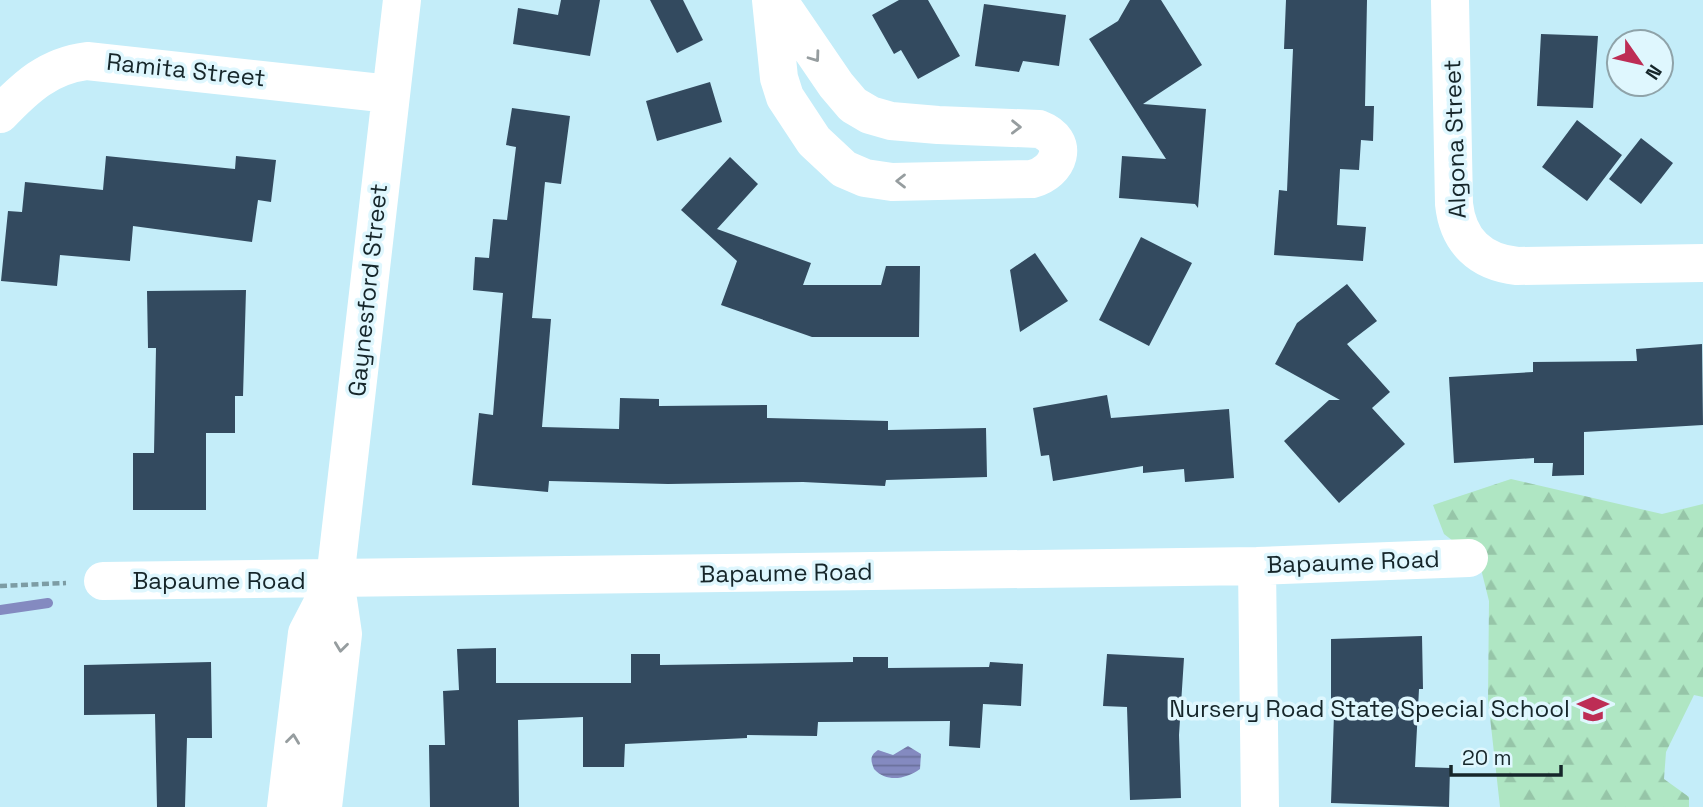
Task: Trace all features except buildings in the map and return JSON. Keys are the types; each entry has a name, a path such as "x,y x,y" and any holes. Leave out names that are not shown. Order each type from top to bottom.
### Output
{"street":[{"name":"Gaynesford Street","path":"323,807 343,634 335,579 402,0"},
{"path":"771,0 779,78 785,97 814,141 844,169 865,178 892,182 1025,180 1046,174 1054,166 1057,148 1052,137 1042,130 904,122 862,111 835,85 778,0"},
{"name":"Algona Street","path":"1450,0 1454,204 1458,229 1469,246 1495,261 1517,266 1703,263"},
{"name":"Ramita Street","path":"0,114 41,76 67,65 87,61 390,93"},
{"name":"Bapaume Road","path":"103,581 1257,566 1469,558"},
{"path":"1257,566 1260,807"},
{"name":"Gaynesford Street","path":"286,807 307,633 335,579"}],"path":[{"path":"0,586 103,581"}],"green space":[{"path":"1511,479 1662,514 1703,504 1703,697 1694,695 1666,752 1664,779 1689,797 1689,807 1500,807 1488,699 1489,601 1479,561 1444,534 1433,505"}],"water":[{"path":"908,746 921,754 920,769 909,775 891,778 874,769 873,754 878,750 893,755"}],"waterway":[{"path":"0,610 48,603"}],"place":[{"name":"Nursery Road State Special School","path":"1593,709"}]}
